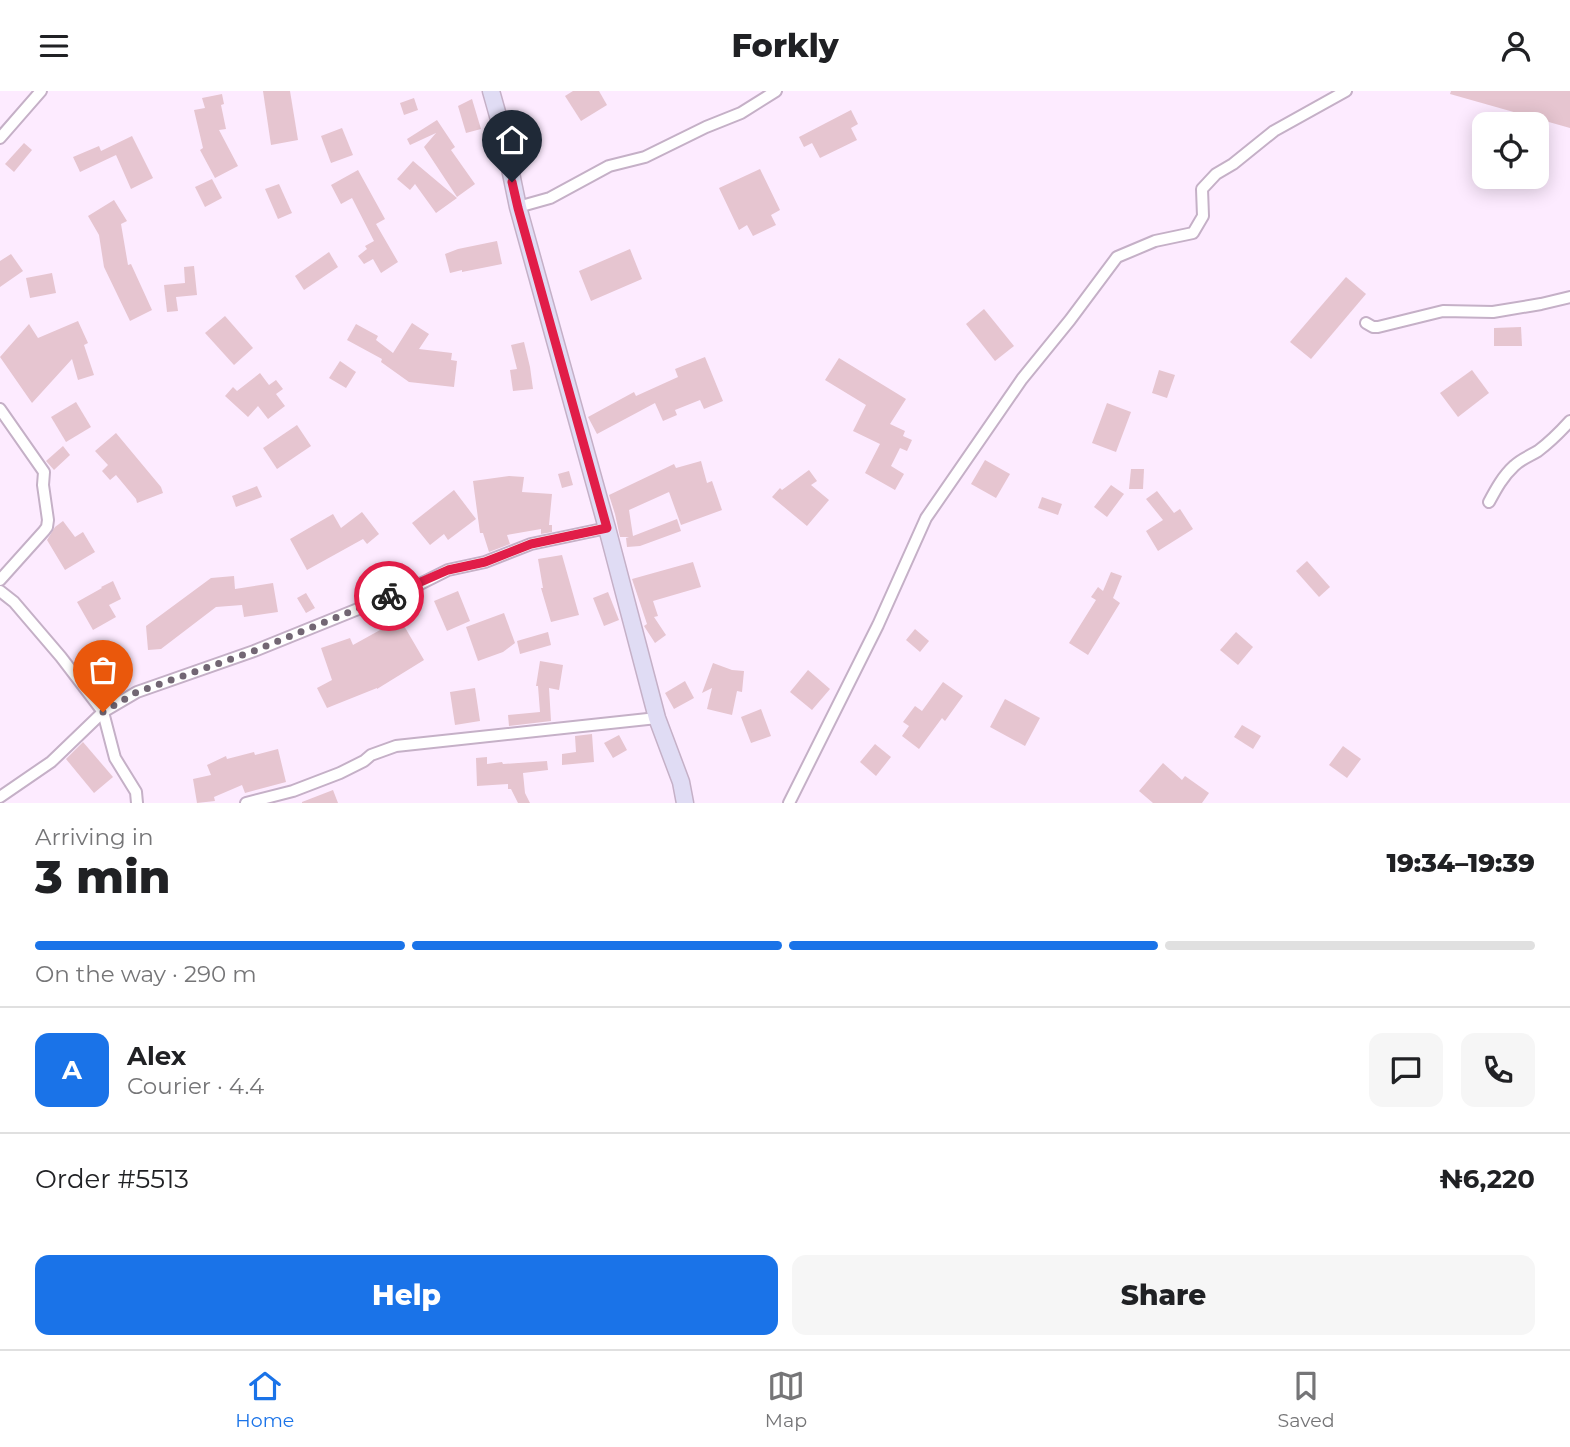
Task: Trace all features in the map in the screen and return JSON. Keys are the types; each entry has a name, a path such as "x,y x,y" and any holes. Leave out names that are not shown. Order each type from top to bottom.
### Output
{"street":[{"path":"0,138 41,91"},
{"path":"491,91 518,208 657,718 681,782 685,803"},
{"path":"518,208 550,198 609,166 645,157 741,113 776,91"},
{"path":"789,803 878,625 926,518 1022,379 1117,257 1155,240 1193,233 1203,216 1202,189 1216,174 1274,131 1346,91"},
{"path":"1366,323 1378,327 1443,311 1493,312 1541,305 1570,297"},
{"path":"0,409 44,472 48,520 44,531 0,580"},
{"path":"1489,502 1517,463 1552,440 1570,421"},
{"path":"0,797 51,762 103,712 137,692 254,651 420,584 448,570 485,562 531,544 607,528"},
{"path":"0,591 14,602 61,657 103,712 115,758 136,792 137,803"},
{"path":"246,803 293,790 396,746 657,718"}],"building":[{"path":"263,91 290,91 298,140 271,145"},
{"path":"573,91 599,91 607,105 581,121 565,96"},
{"path":"1451,91 1570,91 1570,128 1549,122 1549,112 1514,112 1450,94"},
{"path":"222,94 224,104 221,105 226,129 219,130 238,166 215,178 200,150 203,148 194,110 205,108 202,98"},
{"path":"414,98 418,110 404,115 400,103"},
{"path":"472,99 481,129 466,133 458,106"},
{"path":"851,110 858,124 851,128 857,140 820,158 812,143 804,147 799,137"},
{"path":"437,120 455,147 451,150 475,184 457,197 424,147 436,133 410,145 407,139"},
{"path":"342,128 353,155 331,163 321,136"},
{"path":"132,136 153,178 131,189 116,155 80,172 73,157 99,146 101,151"},
{"path":"24,143 32,150 14,172 5,164"},
{"path":"413,161 457,198 436,213 415,184 410,190 397,179"},
{"path":"760,169 780,210 771,215 776,225 753,236 747,225 739,230 719,188"},
{"path":"358,170 385,219 376,224 398,262 381,273 373,259 364,264 358,256 367,249 365,246 374,241 352,198 341,204 331,185"},
{"path":"212,179 222,198 205,207 195,187"},
{"path":"279,184 292,213 278,219 265,189"},
{"path":"114,200 127,221 121,224 128,265 131,264 152,310 130,321 104,267 99,235 88,216"},
{"path":"497,241 502,264 450,273 445,254"},
{"path":"630,249 642,279 591,301 579,271"},
{"path":"329,252 338,267 304,290 295,276"},
{"path":"11,254 23,271 0,287 0,261"},
{"path":"194,266 197,295 176,297 178,311 167,312 164,285 185,283 184,267"},
{"path":"52,273 56,293 30,298 26,278"},
{"path":"1346,277 1366,294 1311,359 1290,342"},
{"path":"984,309 1014,346 995,361 966,324"},
{"path":"225,316 253,348 234,365 205,333"},
{"path":"78,321 88,343 84,345 94,375 78,380 72,359 32,403 0,357 29,324 38,338"},
{"path":"412,323 429,334 419,349 452,353 451,360 457,361 454,387 409,382 381,362 382,359 347,340 356,324 378,336 376,340 393,353"},
{"path":"1521,327 1522,346 1494,346 1494,328"},
{"path":"524,342 533,389 513,391 510,370 517,369 511,345"},
{"path":"705,357 723,401 704,409 700,400 675,410 677,415 663,421 655,403 597,434 588,417 634,392 636,396 678,377 675,369"},
{"path":"839,358 906,399 890,424 905,431 903,436 912,440 907,451 900,448 891,466 904,474 895,490 865,473 880,444 853,431 866,405 825,380"},
{"path":"340,361 356,372 346,388 329,378"},
{"path":"1159,370 1175,375 1167,398 1152,393"},
{"path":"1472,370 1489,393 1458,417 1440,393"},
{"path":"260,373 269,385 276,380 283,389 276,394 285,406 268,419 258,406 248,417 225,396 233,387 237,391"},
{"path":"76,402 91,427 66,442 51,417"},
{"path":"1107,403 1131,412 1116,452 1092,443"},
{"path":"297,425 311,446 277,469 263,448"},
{"path":"116,433 161,487 163,493 137,503 116,475 110,480 102,471 108,465 95,451"},
{"path":"63,446 70,455 54,470 46,461"},
{"path":"985,460 1010,474 996,498 971,484"},
{"path":"701,461 707,483 712,481 722,510 681,525 669,492 629,510 633,536 677,519 681,531 640,546 627,547 626,538 629,537 620,537 609,495 674,464 676,468"},
{"path":"1131,469 1144,469 1143,489 1129,489"},
{"path":"809,470 817,481 811,485 829,500 807,526 772,497 780,488 782,490"},
{"path":"569,471 573,485 562,488 558,474"},
{"path":"509,476 524,477 522,492 552,494 549,525 552,525 552,532 541,534 541,529 507,535 510,544 489,552 483,533 480,533 473,481"},
{"path":"1111,485 1124,494 1107,517 1094,507"},
{"path":"257,486 262,497 236,507 232,496"},
{"path":"454,490 476,519 448,540 444,534 430,545 412,523"},
{"path":"1157,491 1174,513 1180,509 1193,529 1158,551 1146,531 1163,520 1146,499"},
{"path":"1042,497 1062,504 1058,515 1038,508"},
{"path":"362,512 379,534 367,544 363,539 307,570 290,539 333,514 341,528"},
{"path":"63,521 75,537 83,532 95,552 65,570 47,540 55,527"},
{"path":"562,555 579,615 551,622 541,588 538,559"},
{"path":"1307,561 1330,587 1319,597 1296,571"},
{"path":"693,562 701,587 653,601 658,616 654,617 666,635 655,643 644,626 647,624 632,579"},
{"path":"1111,572 1122,576 1113,598 1120,603 1088,655 1069,643 1096,600 1091,597 1098,587 1103,591"},
{"path":"234,576 235,589 273,583 278,612 244,617 242,605 216,607 161,649 148,650 146,626 211,578"},
{"path":"113,581 121,599 109,605 116,617 93,630 77,602"},
{"path":"458,591 470,621 447,631 434,601"},
{"path":"608,592 619,620 604,626 593,598"},
{"path":"306,593 315,608 306,613 297,598"},
{"path":"504,613 515,643 503,652 478,661 466,627"},
{"path":"400,619 424,660 377,689 327,708 317,688 332,680 321,648 350,638 353,645"},
{"path":"915,629 929,641 920,652 906,640"},
{"path":"548,632 551,645 520,654 517,641"},
{"path":"1236,632 1253,647 1238,665 1220,650"},
{"path":"540,661 563,665 559,690 549,688 551,721 509,726 508,715 540,712 536,686"},
{"path":"713,663 744,671 742,692 737,691 732,715 707,709 712,688 702,693"},
{"path":"808,670 830,689 812,710 790,692"},
{"path":"685,681 694,698 674,709 665,693"},
{"path":"943,682 963,696 945,721 942,718 919,749 902,736 909,726 903,722 915,706 922,711"},
{"path":"475,688 480,721 455,725 450,692"},
{"path":"1005,699 1040,718 1025,746 990,727"},
{"path":"761,709 771,736 751,743 741,717"},
{"path":"1242,725 1261,736 1253,749 1234,737"},
{"path":"592,734 594,762 562,765 562,754 576,752 575,736"},
{"path":"619,735 627,750 613,758 604,743"},
{"path":"83,742 113,777 94,793 66,759"},
{"path":"875,744 891,757 876,776 860,762"},
{"path":"1343,746 1361,759 1347,778 1329,765"},
{"path":"278,749 286,782 245,793 242,785 214,797 215,801 197,803 193,779 211,775 207,765 226,756 227,759"},
{"path":"487,757 487,764 547,761 548,770 523,773 525,793 530,803 518,803 511,789 508,789 508,784 477,786 476,758"},
{"path":"1163,763 1182,780 1185,776 1209,793 1202,803 1153,803 1139,791"},
{"path":"333,790 338,803 302,803 302,802"}],"way so far":[{"path":"103,712 137,692 254,651 389,596"}],"route":[{"path":"389,596 448,570 485,562 531,544 607,528 512,182"}]}
